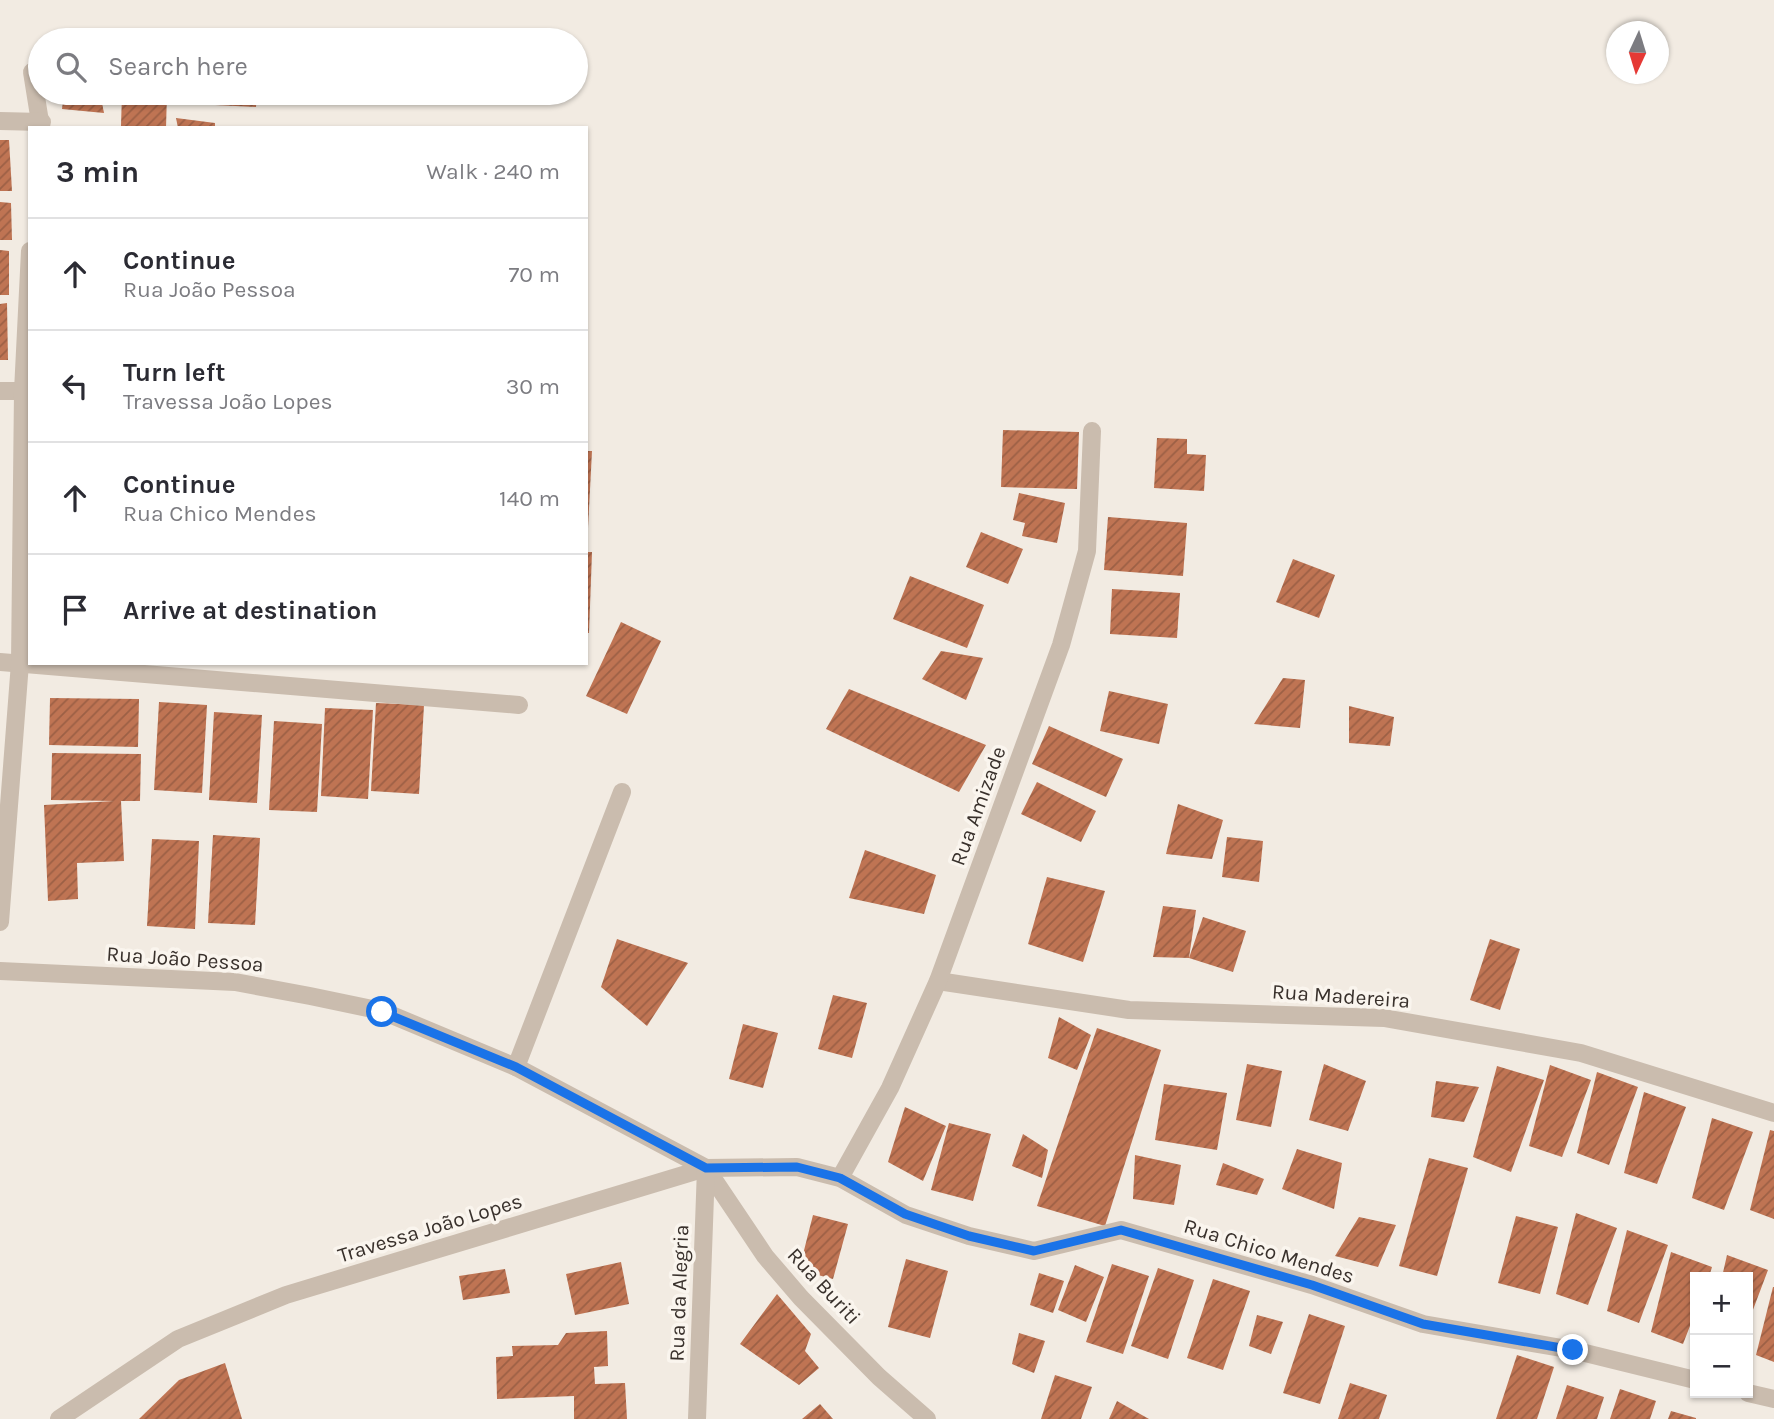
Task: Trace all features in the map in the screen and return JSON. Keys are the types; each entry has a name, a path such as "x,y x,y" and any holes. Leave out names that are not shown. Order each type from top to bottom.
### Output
{"street":[{"path":"0,121 42,125 38,105"},
{"path":"0,922 20,663 28,321"},
{"path":"0,391 26,391"},
{"name":"Rua Amizade","path":"840,1178 890,1088 938,981 1069,618 1087,551 1092,431"},
{"path":"0,662 28,664"},
{"path":"44,665 519,705"},
{"path":"516,1067 622,792"},
{"name":"Rua João Pessoa","path":"0,971 235,982 382,1012 516,1067 706,1168"},
{"name":"Rua Madereira","path":"938,981 1129,1010 1384,1018 1581,1053 1774,1113"},
{"name":"Travessa João Lopes","path":"59,1419 178,1339 286,1294 706,1168 797,1167 840,1178"},
{"name":"Rua da Alegria","path":"697,1419 706,1168"},
{"name":"Rua Buriti","path":"706,1168 765,1256 801,1298 879,1377 927,1419"},
{"name":"Rua Chico Mendes","path":"840,1178 905,1214 969,1236 1034,1251 1121,1230 1312,1285 1423,1324 1573,1350 1690,1379"},
{"path":"1753,1394 1774,1399"}],"building":[{"path":"62,105 102,105 104,113 62,109"},
{"path":"122,105 167,105 166,126 121,126"},
{"path":"215,105 256,105 256,107"},
{"path":"176,118 215,123 215,126 178,126"},
{"path":"0,140 9,140 12,191 0,191"},
{"path":"0,202 11,203 12,240 0,240"},
{"path":"0,250 9,251 9,295 0,295"},
{"path":"7,303 8,360 0,360 0,304"},
{"path":"1003,430 1079,432 1077,489 1001,487"},
{"path":"1157,438 1187,439 1187,454 1206,455 1204,491 1154,488"},
{"path":"588,451 592,451 588,528"},
{"path":"1019,493 1065,503 1057,543 1022,536 1025,523 1013,520"},
{"path":"1108,517 1187,523 1183,576 1104,570"},
{"path":"981,532 1023,549 1008,584 966,567"},
{"path":"588,552 592,552 589,633"},
{"path":"1293,559 1335,575 1319,618 1276,602"},
{"path":"910,576 984,605 967,648 893,619"},
{"path":"1112,589 1180,593 1177,638 1110,634"},
{"path":"621,622 661,641 627,714 586,696"},
{"path":"941,651 983,658 966,700 922,679"},
{"path":"1283,678 1305,680 1300,728 1254,724"},
{"path":"849,689 986,745 959,792 826,729"},
{"path":"1109,691 1168,704 1159,744 1100,731"},
{"path":"50,698 139,699 138,747 49,745"},
{"path":"159,702 207,705 202,793 154,790"},
{"path":"376,703 424,705 419,794 371,791"},
{"path":"1349,706 1394,717 1390,746 1349,743"},
{"path":"325,708 373,710 368,799 321,796"},
{"path":"214,712 262,715 257,803 209,800"},
{"path":"274,721 322,724 317,812 269,810"},
{"path":"1049,726 1123,759 1106,797 1032,764"},
{"path":"52,753 141,754 140,801 121,801 124,861 77,863 78,899 48,901 44,805 114,801 51,800"},
{"path":"1037,782 1096,811 1081,842 1021,814"},
{"path":"1178,804 1223,820 1212,859 1166,854"},
{"path":"213,835 260,838 255,925 208,923"},
{"path":"1227,837 1263,841 1259,882 1222,877"},
{"path":"152,839 199,841 195,929 147,926"},
{"path":"865,850 936,875 924,914 849,898"},
{"path":"1047,877 1105,891 1083,962 1028,944"},
{"path":"1163,906 1196,910 1189,958 1153,957"},
{"path":"1203,917 1246,931 1233,972 1189,958"},
{"path":"617,939 688,963 647,1026 601,987"},
{"path":"1490,939 1520,949 1500,1010 1470,1000"},
{"path":"833,995 867,1003 852,1058 818,1049"},
{"path":"1059,1017 1091,1035 1077,1070 1048,1058"},
{"path":"743,1024 778,1033 763,1088 729,1079"},
{"path":"1097,1028 1161,1050 1105,1226 1037,1206"},
{"path":"1247,1064 1282,1071 1271,1127 1236,1120"},
{"path":"1324,1064 1366,1081 1348,1131 1309,1120"},
{"path":"1550,1065 1591,1080 1562,1157 1529,1146"},
{"path":"1497,1066 1544,1080 1511,1172 1473,1157"},
{"path":"1597,1072 1638,1087 1609,1165 1577,1153"},
{"path":"1436,1081 1479,1087 1464,1122 1431,1117"},
{"path":"1164,1084 1227,1093 1217,1150 1155,1140"},
{"path":"1644,1092 1686,1107 1657,1184 1624,1173"},
{"path":"905,1107 946,1126 923,1181 888,1162"},
{"path":"1712,1118 1753,1132 1724,1210 1692,1198"},
{"path":"949,1123 991,1134 973,1201 931,1190"},
{"path":"1770,1130 1774,1131 1774,1219 1750,1210"},
{"path":"1023,1134 1048,1150 1042,1178 1012,1166"},
{"path":"1297,1149 1342,1163 1334,1209 1282,1189"},
{"path":"1135,1155 1181,1165 1174,1205 1133,1199"},
{"path":"1429,1158 1468,1168 1437,1276 1399,1266"},
{"path":"1223,1163 1264,1179 1257,1195 1216,1185"},
{"path":"1576,1213 1617,1228 1588,1305 1556,1294"},
{"path":"813,1215 848,1224 833,1279 799,1270"},
{"path":"1516,1216 1558,1227 1540,1294 1498,1283"},
{"path":"1359,1217 1396,1225 1378,1267 1335,1256"},
{"path":"1627,1230 1668,1245 1639,1323 1607,1311"},
{"path":"1671,1252 1712,1267 1710,1272 1690,1272 1690,1326 1683,1344 1651,1332"},
{"path":"1727,1255 1768,1270 1753,1310 1753,1272 1723,1272"},
{"path":"906,1259 948,1271 930,1338 888,1327"},
{"path":"621,1262 629,1304 575,1315 566,1274"},
{"path":"1112,1264 1149,1276 1123,1354 1086,1342"},
{"path":"1075,1265 1104,1277 1086,1322 1058,1310"},
{"path":"1158,1268 1194,1280 1168,1359 1131,1346"},
{"path":"505,1269 510,1293 463,1300 459,1276"},
{"path":"1039,1273 1064,1281 1053,1313 1030,1305"},
{"path":"1213,1279 1250,1291 1223,1370 1187,1358"},
{"path":"1774,1287 1774,1362 1756,1355"},
{"path":"777,1294 811,1334 805,1351 819,1368 799,1385 740,1344"},
{"path":"1309,1314 1345,1326 1320,1404 1283,1393"},
{"path":"1257,1315 1283,1322 1271,1354 1249,1346"},
{"path":"607,1331 608,1366 594,1367 595,1384 625,1383 627,1419 574,1419 574,1396 497,1399 496,1357 513,1356 512,1346 558,1345 566,1333"},
{"path":"1019,1333 1045,1341 1034,1373 1012,1364"},
{"path":"1517,1355 1554,1367 1537,1419 1496,1419"},
{"path":"225,1363 242,1419 139,1419 179,1380"},
{"path":"1055,1375 1092,1387 1081,1419 1041,1419"},
{"path":"1350,1383 1387,1395 1379,1419 1338,1419"},
{"path":"1567,1385 1604,1397 1597,1419 1556,1419"},
{"path":"1620,1389 1656,1401 1650,1419 1610,1419"},
{"path":"1117,1401 1149,1419 1109,1419"},
{"path":"820,1404 833,1419 802,1419"},
{"path":"1671,1411 1696,1418 1696,1419 1668,1419"}],"route":[{"path":"382,1012 516,1067 706,1168 758,1165 797,1167 840,1178 905,1214 969,1236 1034,1251 1121,1230 1211,1259 1312,1285 1423,1324 1573,1350"}]}
